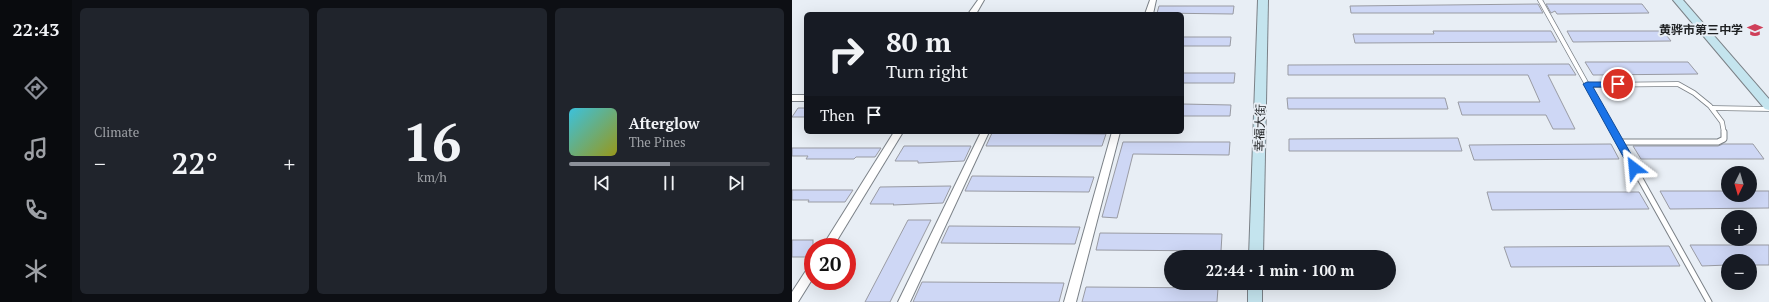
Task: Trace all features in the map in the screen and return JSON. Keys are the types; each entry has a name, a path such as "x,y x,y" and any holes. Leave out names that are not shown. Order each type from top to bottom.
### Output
{"street":[{"path":"973,12 981,0"},
{"path":"1149,12 1152,0"},
{"name":"幸福大街","path":"1256,250 1263,0"},
{"path":"1678,0 1769,107"},
{"path":"1687,0 1769,94"},
{"path":"792,98 804,98"},
{"path":"833,238 898,134"},
{"path":"904,302 984,134"},
{"path":"1070,302 1115,134"},
{"path":"792,302 804,283"},
{"path":"1254,302 1255,290"}],"lane":[{"path":"1540,0 1709,302"},
{"path":"1587,84 1678,84 1712,108 1721,120 1726,132 1724,139 1718,142 1619,142"},
{"path":"1712,108 1769,107"}],"building":[{"path":"1538,4 1543,13 1351,13 1350,6"},
{"path":"1546,4 1642,4 1649,13 1557,14 1555,11 1551,13"},
{"path":"1159,6 1234,6 1233,14 1157,12"},
{"path":"1433,31 1551,31 1557,42 1355,43 1353,34 1434,34"},
{"path":"1567,31 1663,31 1671,41 1573,42"},
{"path":"1184,37 1231,37 1230,46 1184,46"},
{"path":"1585,62 1688,62 1698,74 1593,75"},
{"path":"1569,64 1576,75 1548,75 1575,129 1553,129 1546,115 1462,115 1458,102 1540,102 1528,75 1288,75 1288,65"},
{"path":"1184,73 1235,73 1234,83 1184,83"},
{"path":"1287,98 1445,98 1448,109 1288,109"},
{"path":"1184,104 1231,105 1230,116 1184,116"},
{"path":"798,108 804,108 804,117 792,117"},
{"path":"992,134 1106,134 1102,146 986,146"},
{"path":"1458,138 1462,151 1289,151 1289,139"},
{"path":"1123,142 1230,142 1229,155 1133,154 1117,218 1102,217"},
{"path":"1611,144 1619,159 1474,160 1469,145"},
{"path":"1723,144 1753,144 1764,159 1641,159 1633,146 1718,146"},
{"path":"904,146 971,146 964,161 918,163 918,161 895,161"},
{"path":"792,148 881,148 875,157 856,157 854,159 806,159 808,156 792,156"},
{"path":"972,176 1094,177 1089,192 965,191"},
{"path":"951,186 943,203 893,205 894,204 870,204 880,187"},
{"path":"792,190 853,190 845,202 808,202 809,200 792,200"},
{"path":"1660,191 1721,191 1721,202 1757,202 1757,191 1769,191 1769,208 1670,209"},
{"path":"1487,192 1639,192 1649,209 1492,210"},
{"path":"908,220 931,220 890,302 865,302"},
{"path":"949,226 1080,227 1075,244 941,243"},
{"path":"1100,233 1222,234 1221,250 1096,250"},
{"path":"792,240 804,240 804,257 792,257"},
{"path":"1690,245 1769,245 1769,265 1757,265 1757,254 1721,254 1721,265 1702,266"},
{"path":"1669,246 1680,266 1511,267 1504,247"},
{"path":"922,282 1064,283 1059,302 913,302"},
{"path":"1086,287 1164,288 1164,290 1218,290 1217,302 1082,302"}],"place":[{"name":"黄骅市第三中学","path":"1755,30"}],"route":[{"path":"1618,84 1587,84 1634,168"}]}
